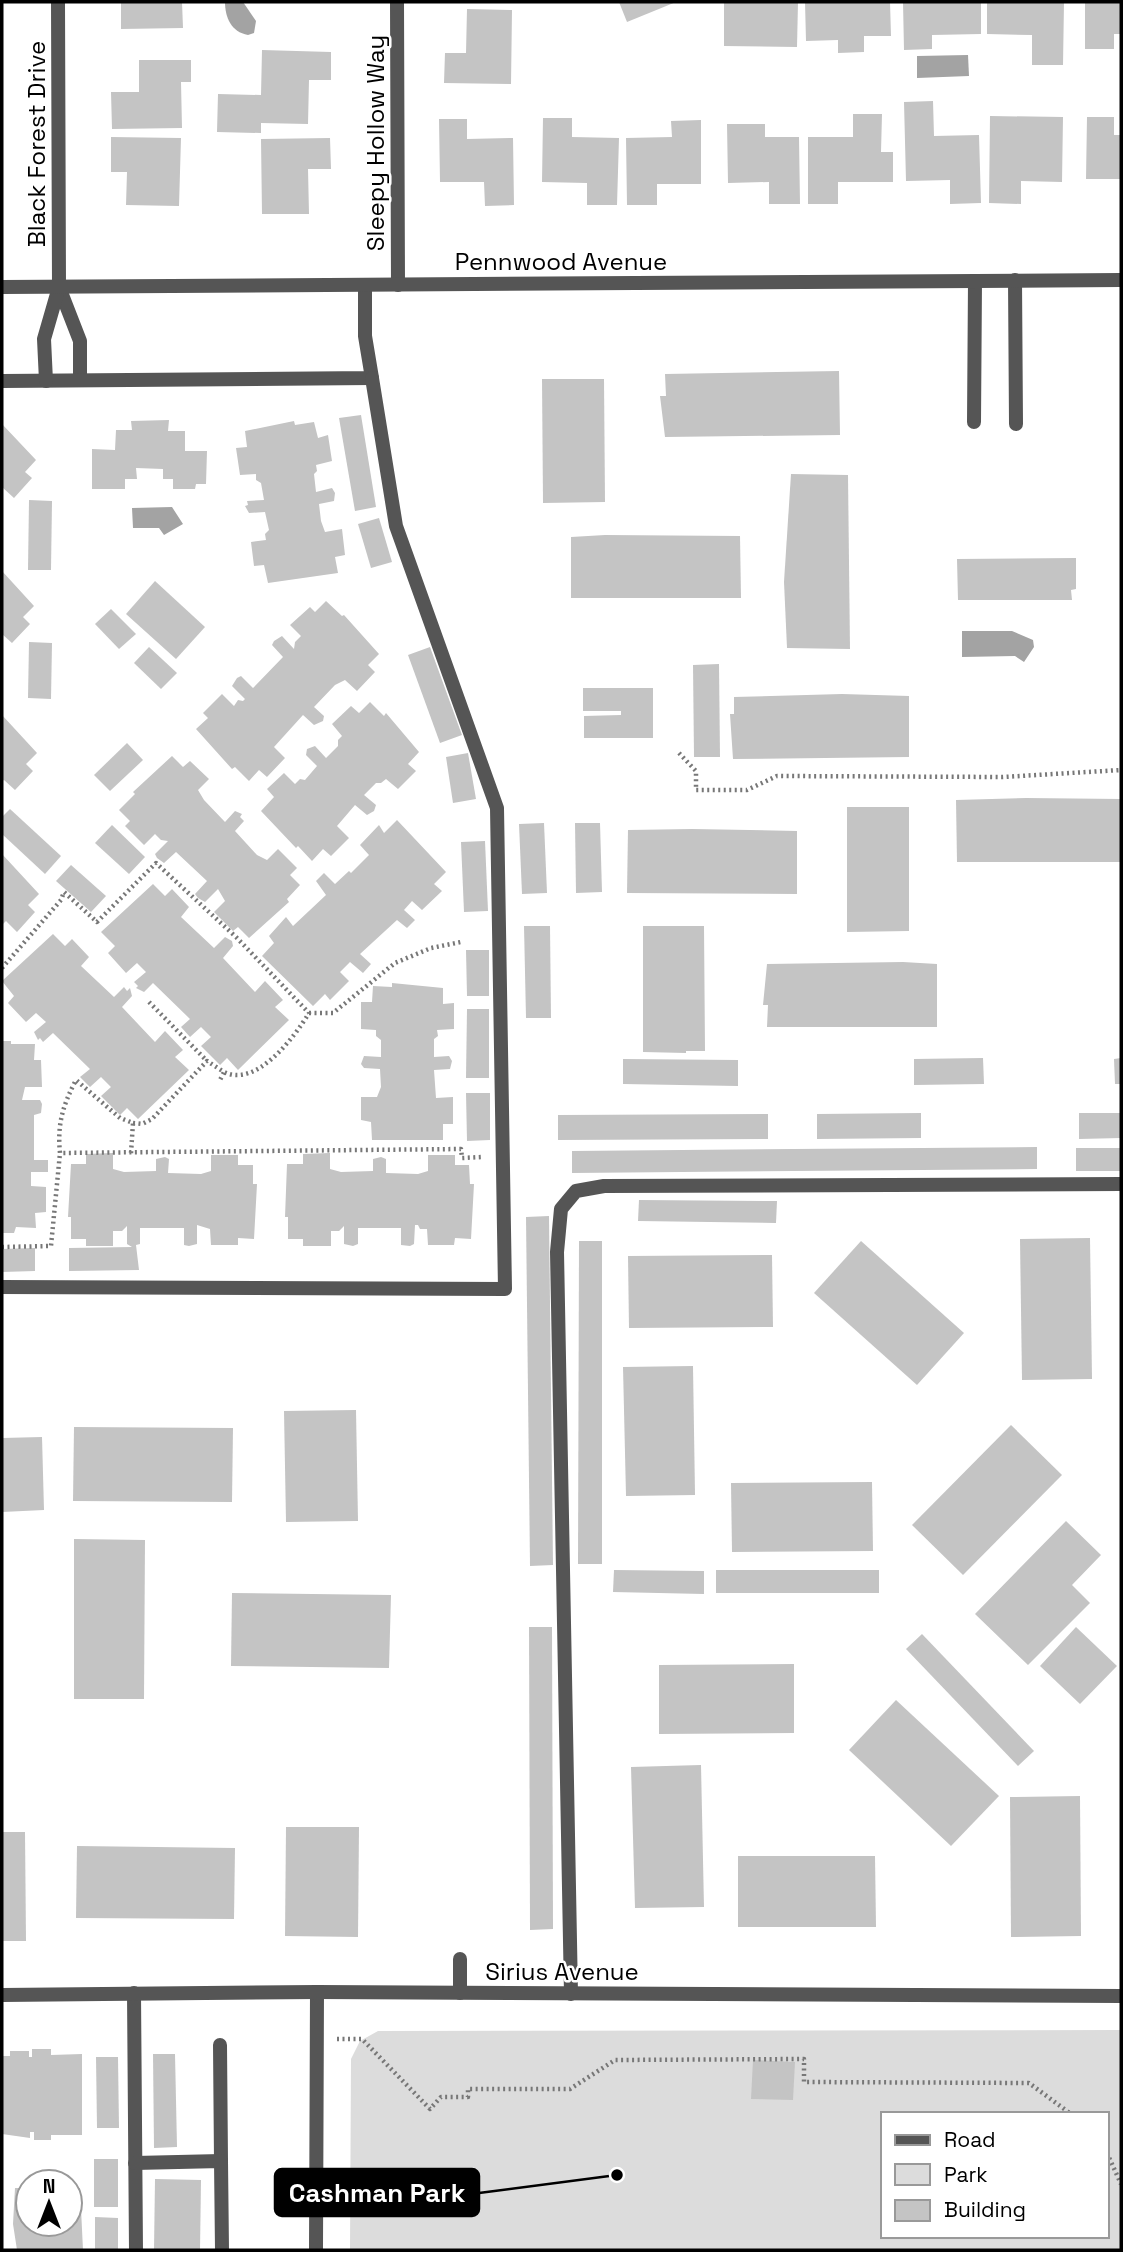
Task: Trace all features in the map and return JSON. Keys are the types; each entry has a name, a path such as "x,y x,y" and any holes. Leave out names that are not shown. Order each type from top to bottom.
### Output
{"street":[{"name":"Black Forest Drive","path":"58,2 59,286"},
{"name":"Sleepy Hollow Way","path":"397,2 398,285"},
{"path":"1015,280 1016,424"},
{"name":"Pennwood Avenue","path":"2,287 1121,280"},
{"path":"974,422 975,281"},
{"path":"2,1287 505,1289 497,808 396,526 365,336 365,285"},
{"path":"59,286 80,341 80,380"},
{"path":"46,381 44,339 59,286"},
{"path":"2,381 372,378"},
{"path":"571,1994 557,1252 561,1209 576,1191 604,1186 1121,1184"},
{"path":"460,1959 460,1993"},
{"path":"316,2250 317,1992"},
{"name":"Sirius Avenue","path":"2,1995 317,1992 1121,1996"},
{"path":"134,1993 136,2250"},
{"path":"220,2045 222,2250"},
{"path":"135,2164 221,2161"}],"path":[{"path":"679,753 696,771 696,790 747,790 777,776 1003,777 1121,770"},
{"path":"2,968 61,900 64,892 97,922 156,863 236,937 309,1013 333,1013 395,963 431,948 461,942"},
{"path":"149,1002 207,1061 224,1072 240,1077 251,1073 274,1056 309,1013"},
{"path":"2,1247 51,1246 60,1153 58,1131 61,1108 76,1080 120,1118 142,1124 152,1119 207,1061"},
{"path":"220,1080 224,1072"},
{"path":"131,1153 133,1123"},
{"path":"60,1153 461,1149 462,1158 488,1157"},
{"path":"317,2039 362,2039 430,2109 441,2097 468,2097 468,2089 570,2089 615,2060 804,2059 804,2082 1029,2083 1068,2112"},
{"path":"1109,2158 1121,2185"}],"green space":[{"path":"1121,2030 1121,2250 350,2250 351,2059 360,2041 378,2031"}],"shaded area":[{"path":"225,2 243,2 256,21 254,33 248,35 233,27 226,13"},
{"path":"968,55 969,76 917,78 917,56"},
{"path":"172,507 183,524 164,535 159,528 133,528 132,508"},
{"path":"962,631 1012,631 1033,640 1034,647 1024,662 1015,656 962,657"}],"building":[{"path":"121,2 182,2 183,28 121,29"},
{"path":"619,2 676,2 627,22"},
{"path":"724,2 798,2 797,47 724,46"},
{"path":"805,2 890,2 891,36 864,36 864,52 838,53 838,40 806,41"},
{"path":"903,2 981,2 981,34 932,35 932,49 904,50"},
{"path":"987,2 1064,2 1063,65 1032,65 1032,35 987,34"},
{"path":"1085,2 1121,2 1121,34 1114,34 1114,49 1085,49"},
{"path":"467,9 512,10 511,84 444,83 445,53 466,53"},
{"path":"262,50 331,52 331,80 309,80 308,124 261,123 261,133 217,132 218,94 261,95"},
{"path":"139,60 191,60 191,82 181,82 182,128 112,129 111,92 139,92"},
{"path":"933,101 934,136 979,135 981,203 950,204 950,180 906,181 904,102"},
{"path":"853,114 882,114 881,152 893,152 893,182 838,182 838,204 808,204 808,137 853,137"},
{"path":"990,116 1063,117 1062,182 1021,181 1021,204 989,203"},
{"path":"1087,117 1114,117 1114,135 1121,135 1121,179 1086,179"},
{"path":"543,118 572,118 572,137 619,138 617,205 587,205 587,183 542,182"},
{"path":"439,119 467,119 467,139 513,138 514,205 485,206 484,182 440,182"},
{"path":"701,120 701,184 657,184 657,205 627,205 626,138 672,137 671,121"},
{"path":"727,124 765,124 765,137 799,137 800,204 769,204 769,182 728,183"},
{"path":"111,137 181,138 179,206 126,205 127,172 111,172"},
{"path":"330,138 331,169 308,169 309,214 262,214 261,139"},
{"path":"839,371 840,435 665,437 660,396 666,396 665,374"},
{"path":"542,379 604,379 605,502 543,503"},
{"path":"361,415 376,507 355,511 339,418"},
{"path":"169,420 168,431 185,431 185,451 207,451 206,484 196,484 195,489 173,489 173,479 163,479 163,469 136,468 137,479 125,479 125,489 92,489 92,449 115,450 116,430 132,430 131,421"},
{"path":"294,421 295,425 314,422 318,438 328,435 332,461 316,465 316,492 332,488 335,493 334,501 319,504 321,521 325,532 342,529 345,555 335,557 338,573 268,583 264,565 254,566 251,542 266,540 265,534 269,530 265,512 249,513 245,506 248,505 247,501 264,500 261,483 256,480 256,474 240,475 236,448 247,447 245,431"},
{"path":"2,424 36,460 25,472 32,478 14,498 2,487"},
{"path":"791,474 848,475 850,649 787,648 784,582"},
{"path":"29,500 52,501 51,570 28,570"},
{"path":"379,518 392,562 371,568 358,524"},
{"path":"740,536 741,598 571,598 571,537"},
{"path":"1076,558 1076,589 1071,590 1072,600 958,600 957,559"},
{"path":"2,571 34,606 23,617 30,624 12,643 2,634"},
{"path":"155,581 205,627 176,659 126,614"},
{"path":"326,601 344,615 379,654 368,665 375,672 357,691 345,680 335,685 314,707 324,716 323,721 314,725 303,715 274,747 285,758 267,777 259,770 249,781 235,767 232,769 196,729 208,718 203,713 222,694 234,706 238,700 243,701 245,699 232,686 237,678 241,676 253,688 283,657 272,645 274,641 282,636 294,649 295,642 301,636 290,625 310,607 315,612"},
{"path":"111,609 136,634 119,649 95,624"},
{"path":"29,642 52,643 51,699 28,698"},
{"path":"149,647 177,673 161,689 134,663"},
{"path":"430,647 462,735 440,743 408,655"},
{"path":"719,664 720,757 694,757 693,665"},
{"path":"583,688 653,688 653,738 584,738 584,716 621,715 621,711 583,711"},
{"path":"842,694 909,696 909,757 733,759 730,714 734,714 734,697"},
{"path":"370,702 384,716 386,713 419,752 408,764 416,771 398,789 386,779 376,783 364,795 376,805 374,811 367,815 355,805 337,826 349,838 331,856 323,849 312,861 261,811 274,797 267,789 284,773 295,784 300,779 305,780 317,766 306,755 307,749 315,746 326,758 338,746 338,740 342,736 332,724 351,706 359,713"},
{"path":"2,715 37,753 26,764 33,771 15,790 2,781"},
{"path":"127,743 143,760 110,791 94,775"},
{"path":"468,753 476,799 453,803 446,757"},
{"path":"172,756 183,767 190,761 209,779 198,790 225,822 235,811 242,814 240,817 244,821 235,831 257,855 267,860 278,849 297,868 290,875 300,885 287,899 289,902 249,938 238,927 233,931 214,912 225,901 218,889 205,902 198,898 195,894 207,881 176,852 164,863 157,858 155,854 168,841 161,840 155,834 144,845 125,826 130,821 119,810 135,794 133,792"},
{"path":"1121,799 1121,862 957,862 956,800"},
{"path":"847,807 909,807 909,931 847,932"},
{"path":"10,809 61,856 45,874 2,834 2,817"},
{"path":"397,820 446,872 434,884 442,891 422,910 412,901 404,910 415,920 407,928 397,920 360,954 371,964 363,973 350,962 340,972 349,981 330,1000 325,994 313,1006 262,956 274,943 269,936 286,917 293,926 326,895 316,881 324,873 335,884 349,871 351,873 369,855 360,845 379,825 384,833"},
{"path":"544,823 547,893 522,894 519,824"},
{"path":"575,823 600,823 602,892 576,893"},
{"path":"112,825 145,857 129,874 95,843"},
{"path":"628,830 797,831 797,894 627,893"},
{"path":"485,841 488,911 464,912 461,842"},
{"path":"2,854 39,894 28,905 35,912 17,932 6,921 2,925"},
{"path":"71,865 106,896 91,912 56,881"},
{"path":"153,884 165,896 172,889 189,907 181,917 214,948 225,937 232,941 233,946 223,958 255,992 265,981 283,1000 275,1007 289,1020 238,1070 227,1058 220,1065 201,1046 211,1037 201,1027 190,1037 181,1027 190,1019 153,983 144,992 136,988 138,986 134,982 146,972 137,963 126,973 108,953 115,946 101,932"},
{"path":"524,926 550,926 551,1018 526,1018"},
{"path":"643,926 704,926 705,1051 643,1052"},
{"path":"53,934 65,946 72,939 89,957 81,966 114,997 124,987 127,991 130,988 132,996 122,1007 155,1042 165,1031 183,1050 175,1057 189,1070 138,1119 127,1108 120,1115 101,1096 111,1087 101,1077 90,1087 80,1077 90,1069 53,1033 43,1042 40,1038 38,1040 34,1032 46,1022 36,1013 26,1022 8,1003 14,996 2,981"},
{"path":"466,950 489,950 489,996 467,996"},
{"path":"767,964 937,964 937,1027 767,1027 768,1005 763,1005"},
{"path":"392,983 443,988 443,1004 454,1003 454,1029 437,1030 438,1036 434,1039 434,1057 449,1056 452,1061 450,1069 434,1070 436,1098 453,1097 453,1124 443,1124 443,1140 372,1140 371,1122 361,1120 361,1097 377,1097 381,1087 380,1069 364,1068 361,1064 364,1056 381,1057 381,1040 376,1036 376,1030 361,1029 361,1002 372,1002 373,986 392,987"},
{"path":"467,1009 489,1009 489,1078 466,1078"},
{"path":"2,1041 11,1041 11,1044 35,1044 34,1060 41,1060 42,1087 25,1087 22,1100 40,1100 42,1104 41,1113 34,1115 34,1160 48,1160 48,1172 31,1172 31,1186 46,1187 46,1212 35,1213 36,1228 16,1227 14,1233 2,1233"},
{"path":"983,1058 984,1084 914,1085 914,1059"},
{"path":"1121,1058 1121,1084 1115,1084 1114,1059"},
{"path":"623,1059 738,1060 738,1086 623,1084"},
{"path":"466,1093 490,1093 490,1140 467,1141"},
{"path":"921,1113 921,1138 817,1139 817,1114"},
{"path":"1079,1113 1121,1113 1121,1138 1079,1139"},
{"path":"768,1114 768,1139 558,1140 558,1115"},
{"path":"1037,1147 1037,1169 572,1173 572,1151"},
{"path":"1076,1148 1121,1148 1121,1171 1076,1171"},
{"path":"113,1153 113,1169 124,1172 156,1171 156,1159 165,1157 169,1159 168,1173 201,1174 211,1171 211,1155 238,1155 238,1165 253,1165 253,1184 257,1184 254,1239 238,1238 238,1245 211,1245 210,1229 197,1225 197,1244 189,1246 184,1245 184,1228 140,1228 140,1244 136,1245 139,1270 69,1271 69,1248 132,1247 127,1244 127,1226 122,1231 113,1231 113,1246 86,1246 86,1239 71,1239 71,1217 68,1217 71,1164 86,1164 86,1154"},
{"path":"330,1153 330,1169 341,1172 373,1171 373,1159 381,1157 386,1159 386,1173 418,1174 428,1171 428,1155 455,1155 455,1165 469,1165 470,1184 474,1184 471,1239 455,1238 454,1245 428,1245 427,1229 420,1229 415,1225 414,1244 410,1246 401,1245 401,1228 358,1228 358,1244 353,1246 344,1244 344,1226 339,1231 331,1231 331,1246 303,1246 303,1239 288,1239 288,1217 285,1217 287,1164 303,1164 303,1154"},
{"path":"639,1200 777,1201 776,1223 638,1221"},
{"path":"549,1216 553,1565 530,1566 526,1217"},
{"path":"1090,1238 1092,1379 1022,1380 1020,1239"},
{"path":"579,1241 602,1241 602,1564 578,1564"},
{"path":"861,1241 964,1333 917,1385 814,1293"},
{"path":"35,1248 35,1271 2,1272 2,1249"},
{"path":"772,1255 773,1327 629,1328 628,1256"},
{"path":"693,1366 695,1495 626,1496 623,1367"},
{"path":"356,1410 358,1521 286,1522 284,1411"},
{"path":"1011,1425 1062,1475 963,1575 912,1525"},
{"path":"74,1427 233,1428 232,1502 73,1501"},
{"path":"42,1437 44,1510 2,1512 2,1438"},
{"path":"872,1482 873,1551 732,1552 731,1483"},
{"path":"1066,1521 1101,1555 1072,1585 1090,1603 1028,1665 975,1614"},
{"path":"74,1539 145,1540 144,1699 74,1699"},
{"path":"614,1570 704,1571 704,1594 613,1592"},
{"path":"716,1570 879,1570 879,1593 716,1593"},
{"path":"232,1593 391,1595 389,1668 231,1666"},
{"path":"529,1627 552,1627 553,1929 530,1930"},
{"path":"1076,1627 1117,1666 1080,1704 1040,1666"},
{"path":"922,1634 1034,1751 1018,1766 906,1649"},
{"path":"794,1664 794,1733 659,1734 659,1665"},
{"path":"896,1700 999,1796 951,1846 849,1750"},
{"path":"701,1765 704,1907 635,1908 631,1767"},
{"path":"1080,1796 1081,1936 1011,1937 1010,1797"},
{"path":"286,1827 359,1827 358,1937 285,1936"},
{"path":"2,1832 25,1832 26,1941 2,1941"},
{"path":"77,1846 235,1848 234,1919 76,1918"},
{"path":"738,1856 875,1856 876,1927 738,1927"},
{"path":"32,2049 51,2049 51,2055 82,2054 82,2135 51,2135 51,2140 34,2140 34,2132 30,2132 30,2138 2,2134 2,2056 10,2056 10,2051 29,2051 29,2057 32,2057"},
{"path":"153,2054 175,2054 177,2147 154,2148"},
{"path":"96,2057 118,2057 119,2128 97,2128"},
{"path":"753,2060 795,2062 793,2100 751,2099"},
{"path":"94,2159 118,2159 118,2207 94,2207"},
{"path":"155,2179 201,2180 200,2250 154,2250"},
{"path":"95,2217 118,2218 118,2250 95,2250"},
{"path":"15,2238 82,2238 83,2250 17,2250"}],"place":[{"name":"Cashman Park","path":"617,2175"}]}
